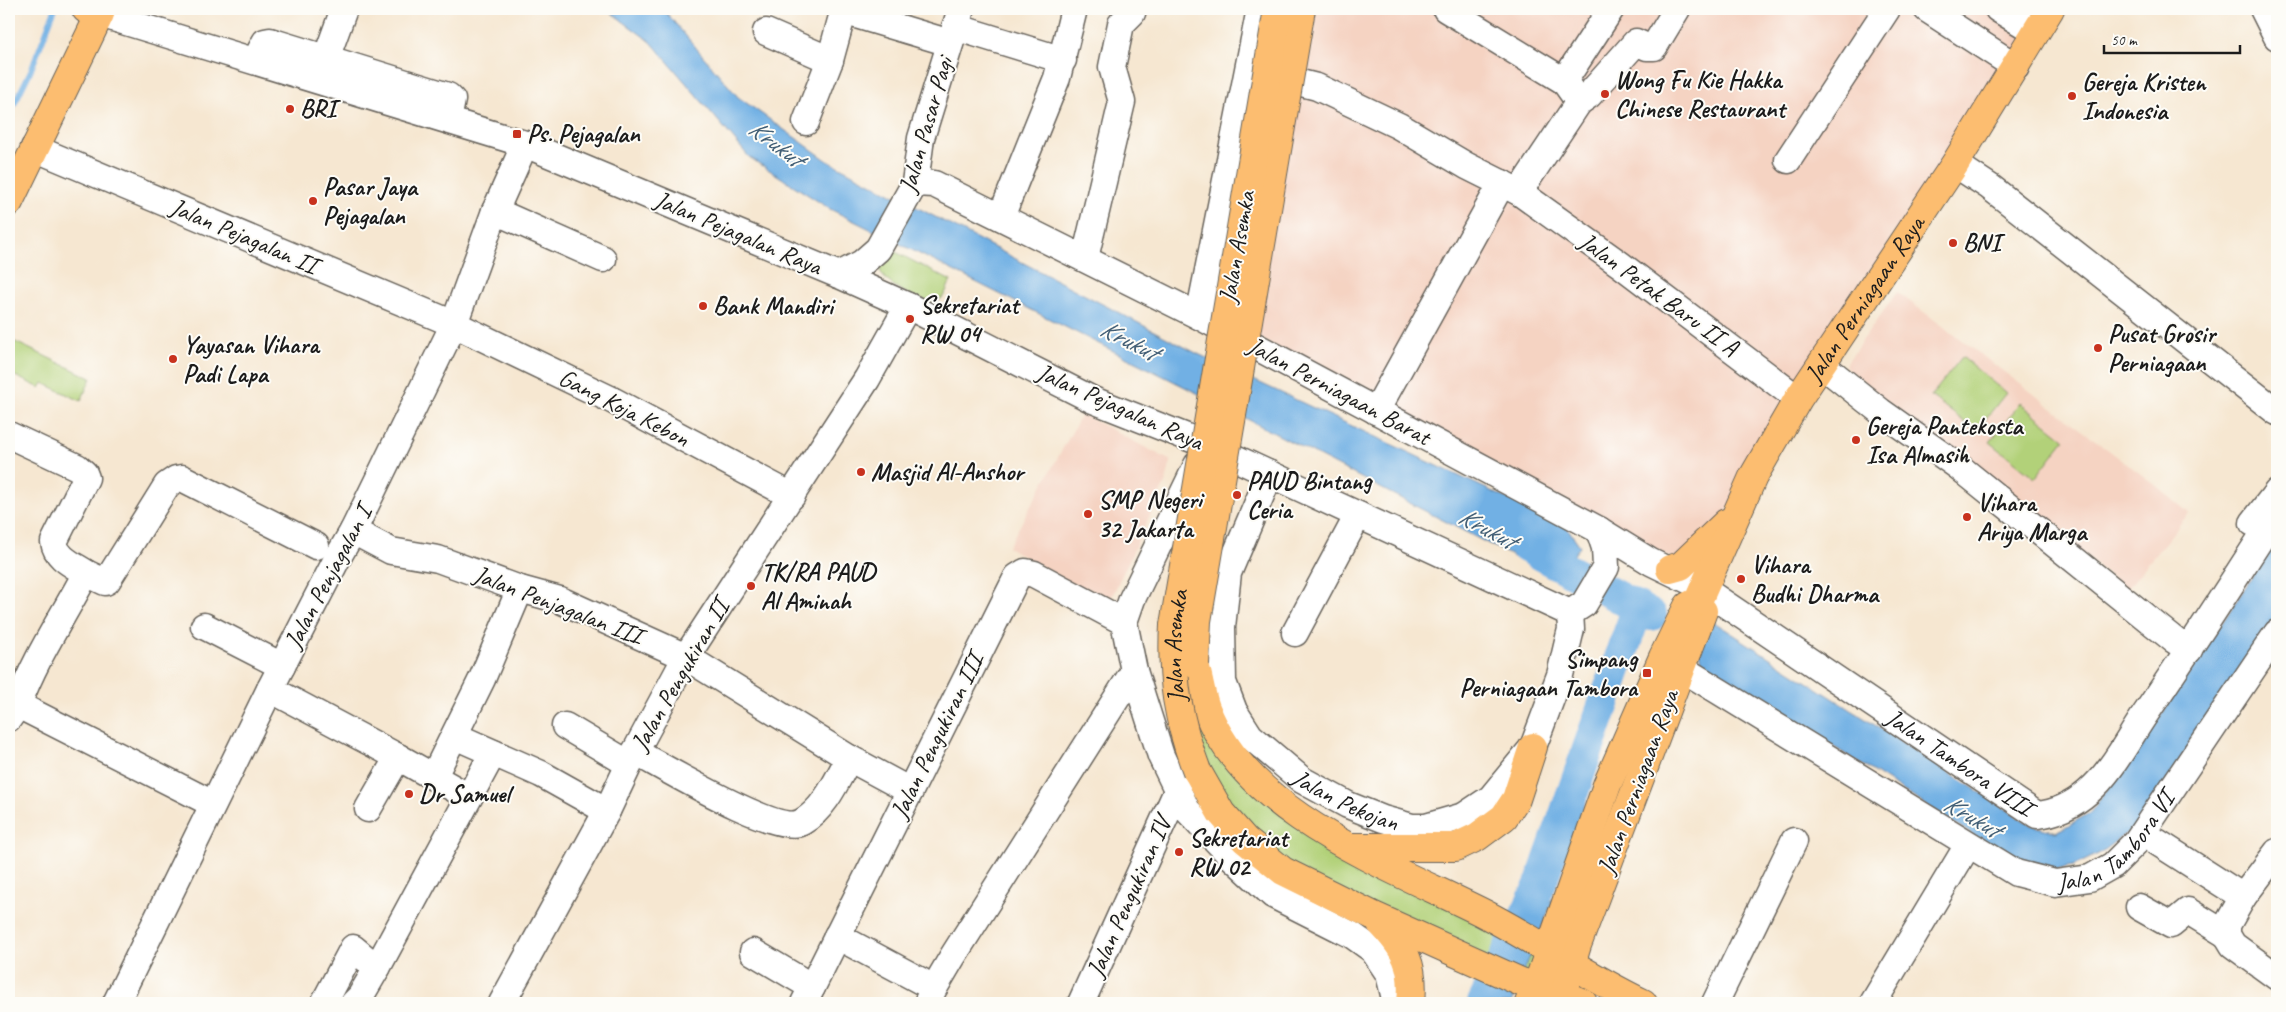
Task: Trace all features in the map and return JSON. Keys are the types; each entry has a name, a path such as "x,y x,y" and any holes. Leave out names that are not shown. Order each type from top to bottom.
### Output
{"main road":[{"name":"Jalan Asemka","path":"1278,9 1176,604 1172,657 1177,707 1188,748 1197,771 1222,814 1245,840 1283,871 1374,916 1548,995"},
{"name":"Jalan Asemka","path":"1301,9 1196,621 1195,664 1206,708 1223,741 1238,761 1264,790 1305,821 1346,846 1486,915 1543,946 1571,965 1643,1003"},
{"name":"Jalan Perniagaan Raya","path":"1548,995 1571,965 1675,663 1698,602 1753,477 1798,399 1955,164 2050,9"},
{"path":"9,202 93,11"},
{"path":"1660,566 1681,566 1737,512"},
{"name":"Jalan Perniagaan Raya","path":"1548,995 1543,946 1607,785 1675,663"},
{"path":"1346,846 1456,847 1488,830 1504,817 1516,799 1533,747"},
{"path":"1374,916 1398,941 1411,968 1406,1003"}],"street":[{"path":"322,69 344,9"},
{"path":"1001,217 1063,60 1074,9"},
{"path":"1085,258 1122,102 1112,67 1121,24 1132,13 1133,9"},
{"path":"1199,316 1260,9"},
{"path":"1252,344 1309,9"},
{"path":"1446,9 1564,81 1579,102"},
{"path":"1564,81 1611,9"},
{"path":"1376,411 1511,188 1579,102 1589,96 1636,42 1647,47 1654,47 1677,9"},
{"path":"1788,160 1887,9"},
{"path":"1927,9 2016,67"},
{"path":"1998,9 2036,32"},
{"path":"2263,9 2277,37"},
{"path":"806,122 830,60 844,10 956,26 1063,60"},
{"name":"Jalan Pejagalan Raya","path":"93,11 256,61 322,69 448,120 526,144 839,275 908,306 1093,400 1207,445 1358,515 1577,609"},
{"name":"Jalan Pasar Pagi","path":"839,275 862,263 878,249 911,189 921,138 956,26"},
{"path":"766,32 830,60"},
{"name":"Jalan Petak Baru II A","path":"1297,82 1317,87 1399,126 1466,166 1511,188 1628,270 1798,399"},
{"name":"Jalan Penjagalan I","path":"116,1003 282,666 327,552 354,531 454,324 495,210 526,144"},
{"name":"Jalan Pejagalan II","path":"34,148 454,324"},
{"path":"1955,164 1990,186 2277,412"},
{"name":"Jalan Perniagaan Barat","path":"911,189 934,184 1199,316 1599,530 1660,566 1698,602"},
{"path":"495,210 602,259"},
{"name":"Jalan Pengukiran II","path":"502,1003 607,811 632,758 686,656 867,379 908,306"},
{"name":"Gang Koja Kebon","path":"454,324 610,399 792,496"},
{"path":"1821,364 1880,411 1960,467 2174,640 2189,650"},
{"path":"9,435 84,473 86,478 84,486 54,542 60,556 86,573 105,582 167,485 182,478 327,552"},
{"path":"1207,445 1132,599 1124,622 1134,670 1161,756 1187,810 1202,828 1274,895 1352,935 1374,950 1406,1003"},
{"name":"Jalan Pekojan","path":"1270,474 1233,557 1228,573 1222,627 1223,682 1234,711 1250,736 1302,780 1348,805 1383,819 1412,826 1426,827 1464,816 1491,798 1533,747 1560,675 1570,629 1577,609 1604,569"},
{"path":"2254,548 2248,538 2252,525 2277,492"},
{"name":"Jalan Tambora VIII","path":"1698,602 2037,815 2052,814 2067,807 2088,792 2107,770 2189,650 2277,513"},
{"path":"1295,633 1358,515"},
{"path":"1162,536 1182,524 1205,525 1224,537 1233,557"},
{"path":"1599,530 1605,548 1604,569 1628,561 1660,566"},
{"name":"Jalan Penjagalan III","path":"354,531 391,551 438,559 520,589 560,600 686,656 849,758 910,791"},
{"path":"86,573 60,623 37,660 13,712 213,804"},
{"name":"Jalan Pengukiran III","path":"808,995 1013,584 1021,573 1034,574 1124,622"},
{"path":"434,776 482,679 520,589"},
{"path":"204,626 282,666"},
{"name":"Jalan Tambora VI","path":"1675,663 2016,873 2055,884 2090,878 2113,866 2142,833 2277,632"},
{"path":"841,929 932,990 1134,670"},
{"path":"270,689 434,776 469,797"},
{"path":"565,726 735,806 782,824 801,823 817,810 832,789 849,758"},
{"path":"455,736 541,774 607,811"},
{"path":"354,1003 360,997 377,968 493,754"},
{"path":"368,809 398,757"},
{"name":"Jalan Pengukiran IV","path":"1081,1003 1177,790"},
{"path":"1715,1003 1794,841"},
{"path":"2157,842 2243,898"},
{"path":"1873,1003 1968,845"},
{"path":"2227,935 2227,924 2243,898 2277,852"},
{"path":"2140,907 2171,925 2188,911 2227,935 2234,945 2277,977"},
{"path":"330,1002 353,948 377,968"},
{"path":"753,952 808,995"}],"shaded area":[{"path":"1259,9 2052,9 1690,568 1205,309"},
{"path":"1897,292 2154,484 2189,513 2127,589 1850,372 1845,365"},
{"name":"SMP Negeri 32 Jakarta","path":"1082,414 1171,461 1166,481 1107,607 1008,547"}],"green space":[{"path":"888,248 951,281 942,298 936,301 920,299 902,291 887,281 881,273 878,261"},
{"path":"9,339 91,378 81,401 43,383 40,388 9,373"},
{"path":"1962,357 2006,393 1976,431 1931,396"},
{"path":"2020,403 2065,439 2035,478 1990,442"},
{"path":"1195,664 1264,790 1537,942 1537,986 1283,871 1188,748"}],"water":[{"path":"606,9 663,9 738,97 828,161 1198,354 1566,526 1580,546 1559,576 1545,573 1191,390 830,209 749,157 651,42"},
{"path":"2277,539 2277,614 2138,825 2102,852 2074,866 2046,870 2003,854 1703,664 1678,599 2031,825 2056,832 2090,813 2150,733"},
{"path":"1554,898 1511,1003 1468,1003 1496,947"}],"waterway":[{"path":"9,115 31,70 55,9"},
{"name":"Krukut","path":"1526,547 1651,615"},
{"path":"1483,1003 1540,885 1638,607"}],"place":[{"name":"Wong Fu Kie Hakka Chinese Restaurant","path":"1605,94"},
{"name":"Gereja Kristen Indonesia","path":"2072,96"},
{"name":"BRI","path":"290,109"},
{"name":"Ps. Pejagalan","path":"517,134"},
{"name":"Pasar Jaya Pejagalan","path":"313,201"},
{"name":"BNI","path":"1953,243"},
{"name":"Bank Mandiri","path":"703,306"},
{"name":"Sekretariat RW 04","path":"910,319"},
{"name":"Pusat Grosir Perniagaan","path":"2098,348"},
{"name":"Yayasan Vihara Padi Lapa","path":"173,359"},
{"name":"Gereja Pantekosta Isa Almasih","path":"1856,440"},
{"name":"Masjid Al-Anshor","path":"861,472"},
{"name":"PAUD Bintang Ceria","path":"1237,495"},
{"name":"SMP Negeri 32 Jakarta","path":"1088,514"},
{"name":"Vihara Ariya Marga","path":"1967,517"},
{"name":"Vihara Budhi Dharma","path":"1741,579"},
{"name":"TK/RA PAUD Al Aminah","path":"751,586"},
{"name":"Simpang Perniagaan Tambora","path":"1647,673"},
{"name":"Dr Samuel","path":"409,794"},
{"name":"Sekretariat RW 02","path":"1179,852"}]}
